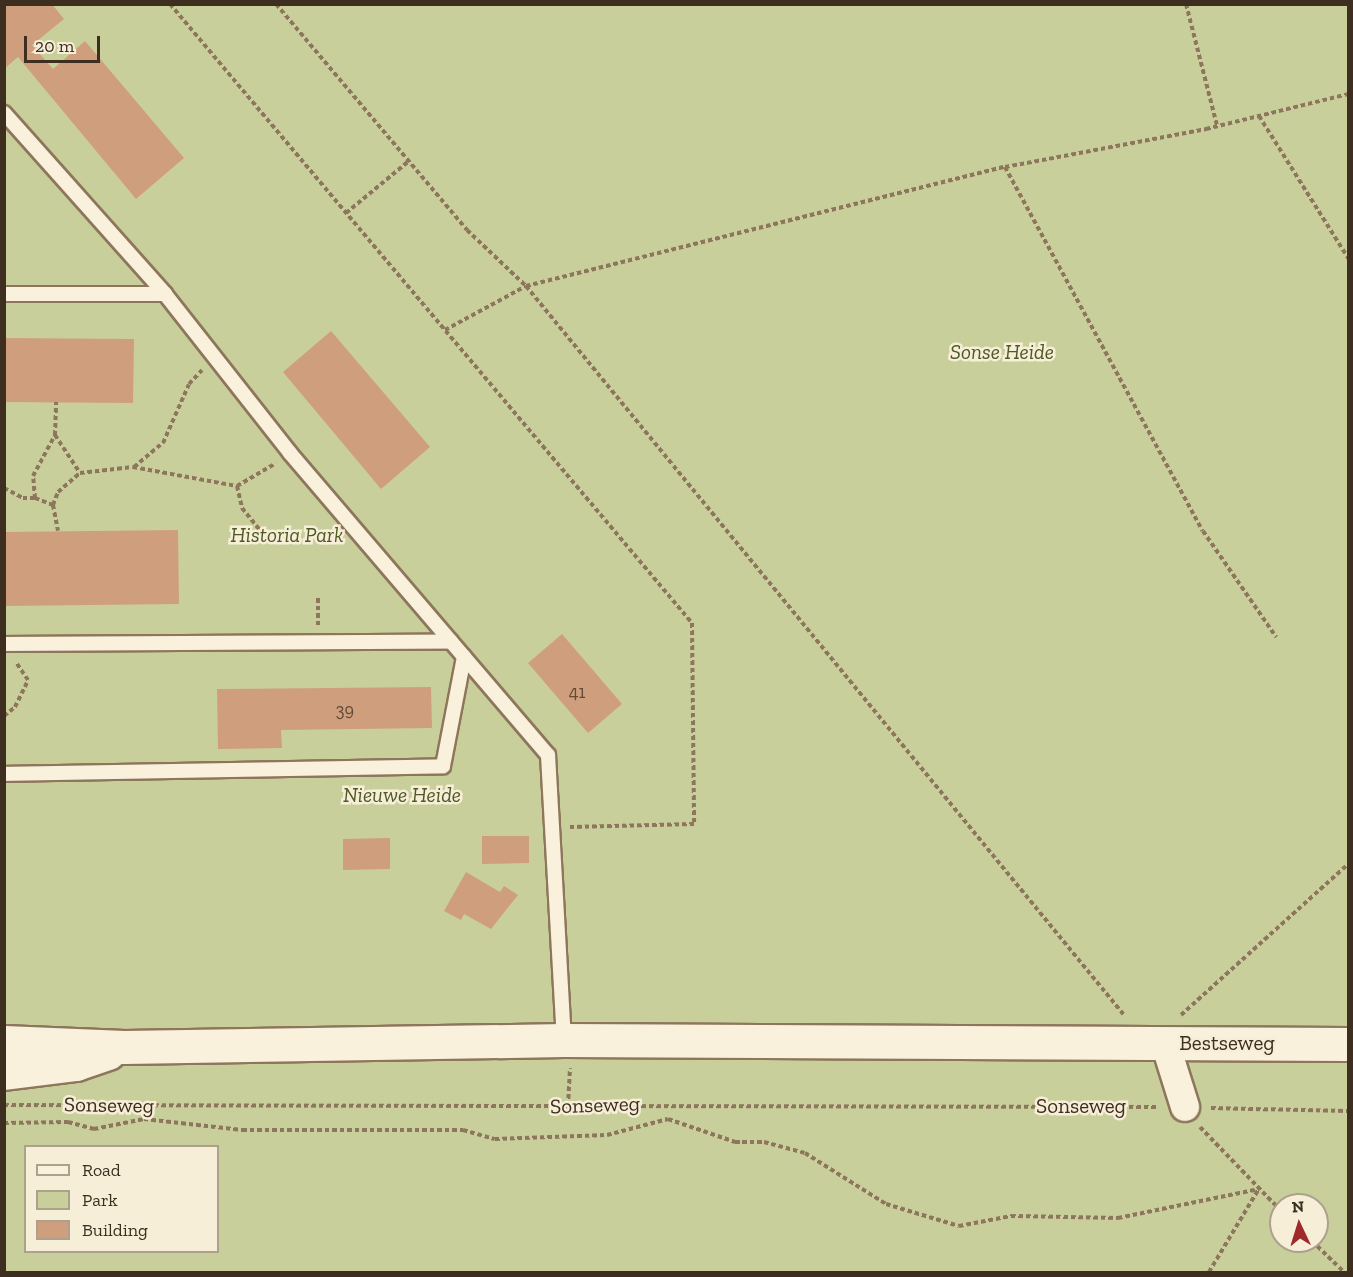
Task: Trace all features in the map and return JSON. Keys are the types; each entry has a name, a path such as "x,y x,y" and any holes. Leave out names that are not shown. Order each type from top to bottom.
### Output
{"main road":[{"name":"Sonseweg","path":"4,1042 124,1047 564,1040 1106,1043"},
{"name":"Bestseweg","path":"1106,1043 1348,1044"},
{"name":"Sonseweg","path":"4,1073 76,1064 124,1047"}],"street":[{"path":"1165,1043 1185,1107"}],"lane":[{"path":"4,112 165,294 290,453 548,755 564,1040"},
{"path":"4,294 165,294"},
{"path":"4,644 452,642"},
{"path":"4,774 443,766 464,657"}],"path":[{"path":"170,4 692,623 694,824 552,828"},
{"path":"276,4 467,230 526,286 1124,1015 1165,1043 1185,1010 1348,864"},
{"path":"1186,4 1217,126"},
{"path":"446,330 526,286 1005,167 1217,126 1348,93"},
{"path":"1259,116 1348,258"},
{"path":"346,213 410,160"},
{"path":"1005,167 1203,531 1276,637"},
{"path":"133,467 163,443 189,384 216,360"},
{"path":"35,498 33,476 55,435 56,402"},
{"path":"55,435 80,473"},
{"path":"58,531 53,505 67,481 80,473 133,467 237,486 290,453"},
{"path":"237,486 242,508 265,536"},
{"path":"4,488 23,498 35,498 53,505"},
{"path":"318,598 318,643"},
{"path":"4,716 15,707 28,680 13,656"},
{"path":"564,1040 571,1054 568,1106"},
{"name":"Sonseweg","path":"4,1105 1185,1107"},
{"path":"1185,1107 1348,1111"},
{"path":"4,1123 68,1122 94,1129 144,1119 242,1130 463,1130 495,1139 607,1136 668,1119 735,1142 764,1142 805,1153 886,1204 959,1226 1011,1216 1118,1218 1258,1190"},
{"path":"1212,1136 1269,1200"},
{"path":"1209,1272 1258,1190"},
{"path":"1324,1253 1344,1272"}],"green space":[{"path":"5,5 1348,5 1348,1272 5,1272"}],"building":[{"path":"4,4 52,4 64,19 32,45 53,69 85,41 184,158 136,199 18,57 4,69"},
{"path":"331,331 430,447 381,489 283,372"},
{"path":"4,338 134,339 133,403 4,402"},
{"path":"178,530 179,604 4,606 4,532"},
{"path":"562,634 622,704 588,733 528,663"},
{"path":"431,687 432,728 281,730 282,748 218,749 217,689"},
{"path":"482,836 529,836 529,863 482,864"},
{"path":"390,838 390,869 343,870 343,839"},
{"path":"466,872 500,892 504,886 518,895 491,929 464,914 461,920 444,911"}],"park label":[{"name":"Sonse Heide","path":"1002,352"},
{"name":"Historia Park","path":"287,535"},
{"name":"Nieuwe Heide","path":"402,795"}]}
